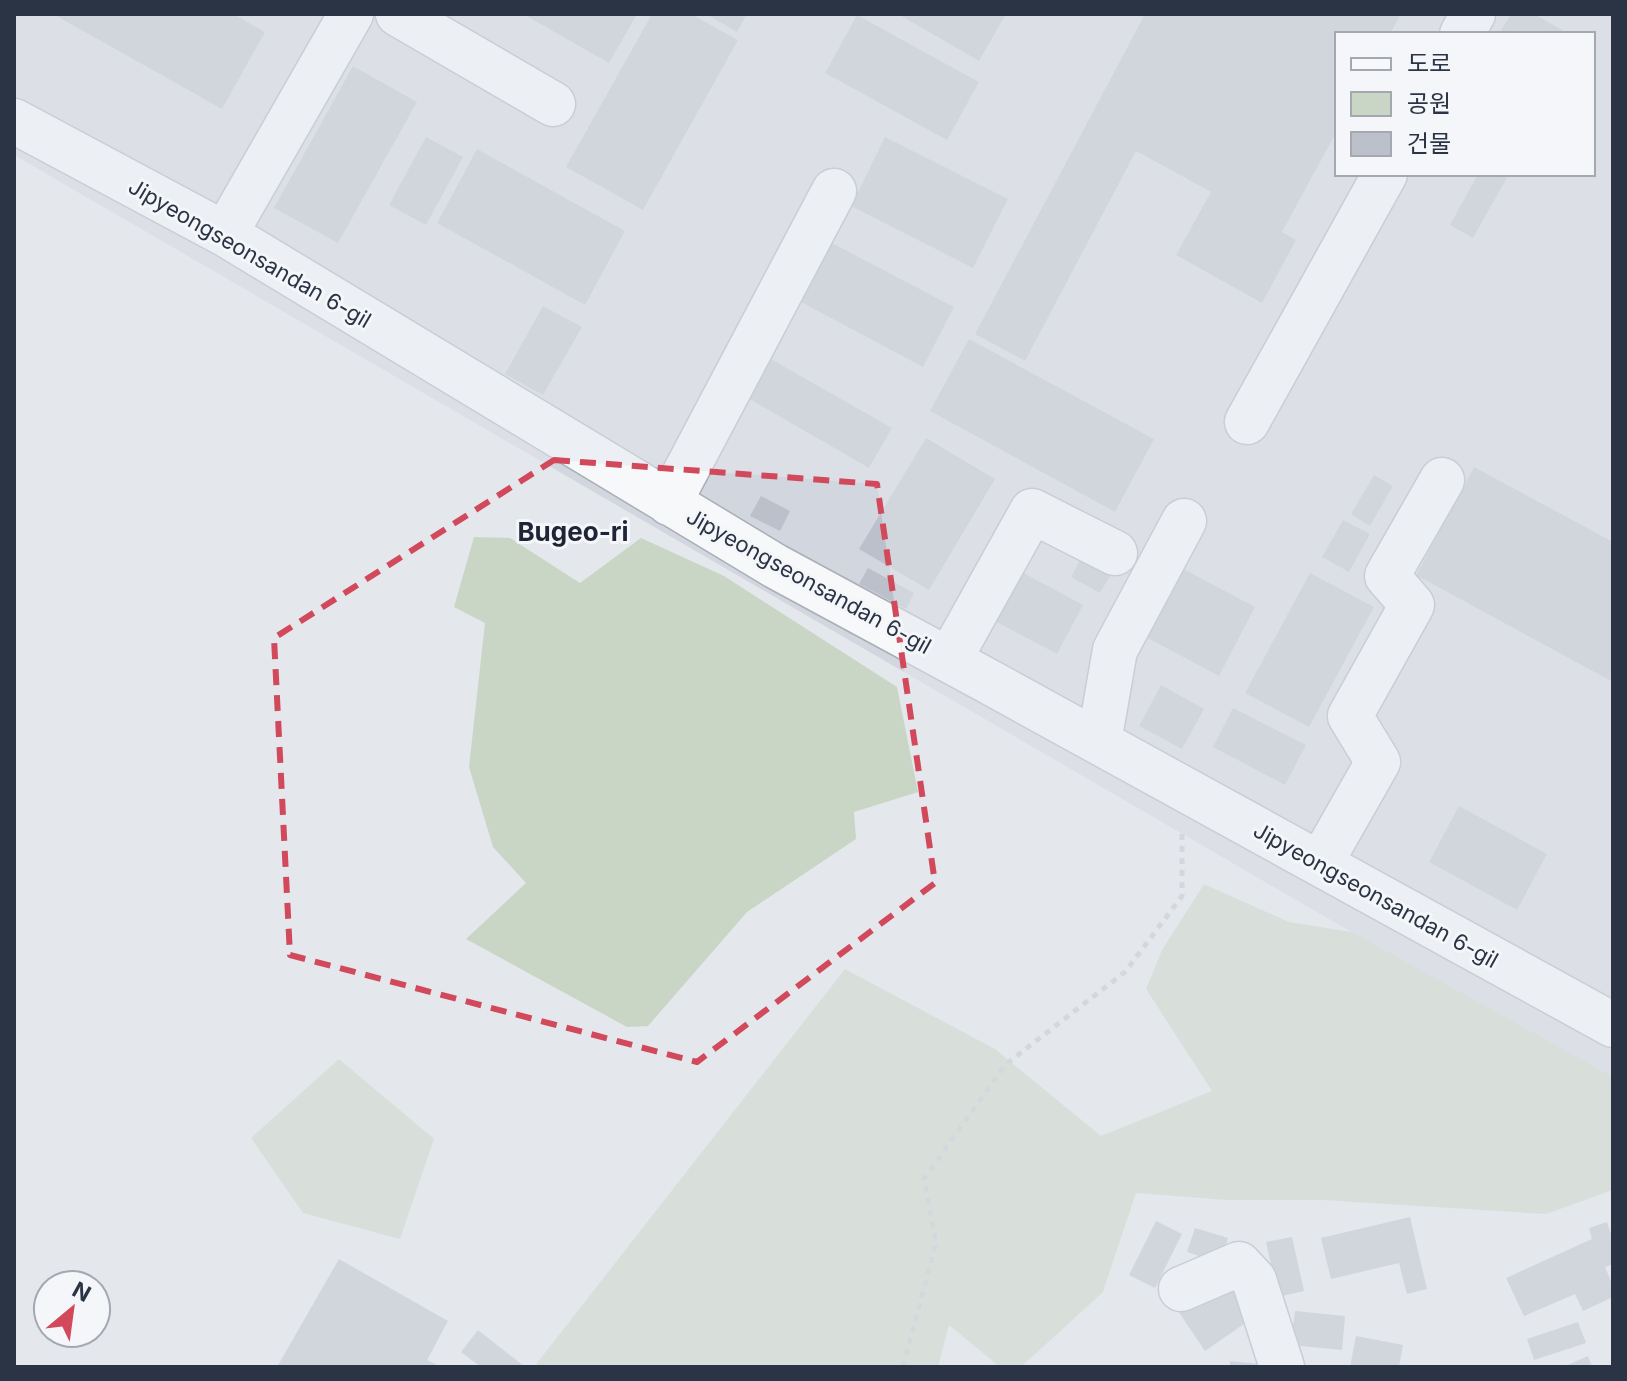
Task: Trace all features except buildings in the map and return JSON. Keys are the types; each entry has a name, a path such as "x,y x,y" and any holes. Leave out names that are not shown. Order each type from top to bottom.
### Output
{"street":[{"path":"225,234 351,14"},
{"path":"398,14 553,104"},
{"path":"1463,32 1473,14"},
{"name":"Jipyeongseonsandan 6-gil","path":"14,121 225,234 775,566 1613,1025"},
{"path":"1247,422 1384,176"},
{"path":"669,503 834,191"},
{"path":"1320,864 1378,762 1350,716 1412,605 1387,576 1442,480"},
{"path":"949,660 1032,511 1115,553"},
{"path":"1099,742 1115,650 1184,521"},
{"path":"1181,1289 1239,1264 1254,1280 1282,1367"}],"path":[{"path":"903,1367 936,1243 924,1179 1005,1065 1125,972 1182,896 1181,787"}],"highlighted area":[{"path":"554,460 877,484 935,883 697,1062 290,955 274,638"}],"shaded area":[{"path":"14,14 1613,14 1613,1084 14,155"}],"green space":[{"path":"474,537 510,538 580,583 641,538 724,576 897,687 918,792 854,812 856,839 747,912 648,1026 627,1027 466,939 526,883 493,847 469,767 485,623 454,607"},
{"path":"1204,884 1289,922 1352,932 1613,1077 1613,1190 1546,1214 1322,1200 1226,1200 1136,1193 1103,1292 1021,1367 1000,1367 949,1325 938,1367 537,1367 537,1363 845,969 995,1049 1101,1136 1212,1091 1146,989 1162,950"},
{"path":"339,1059 434,1139 400,1239 303,1213 251,1138"}],"district":[{"name":"Bugeo-ri","path":"573,531"}]}
